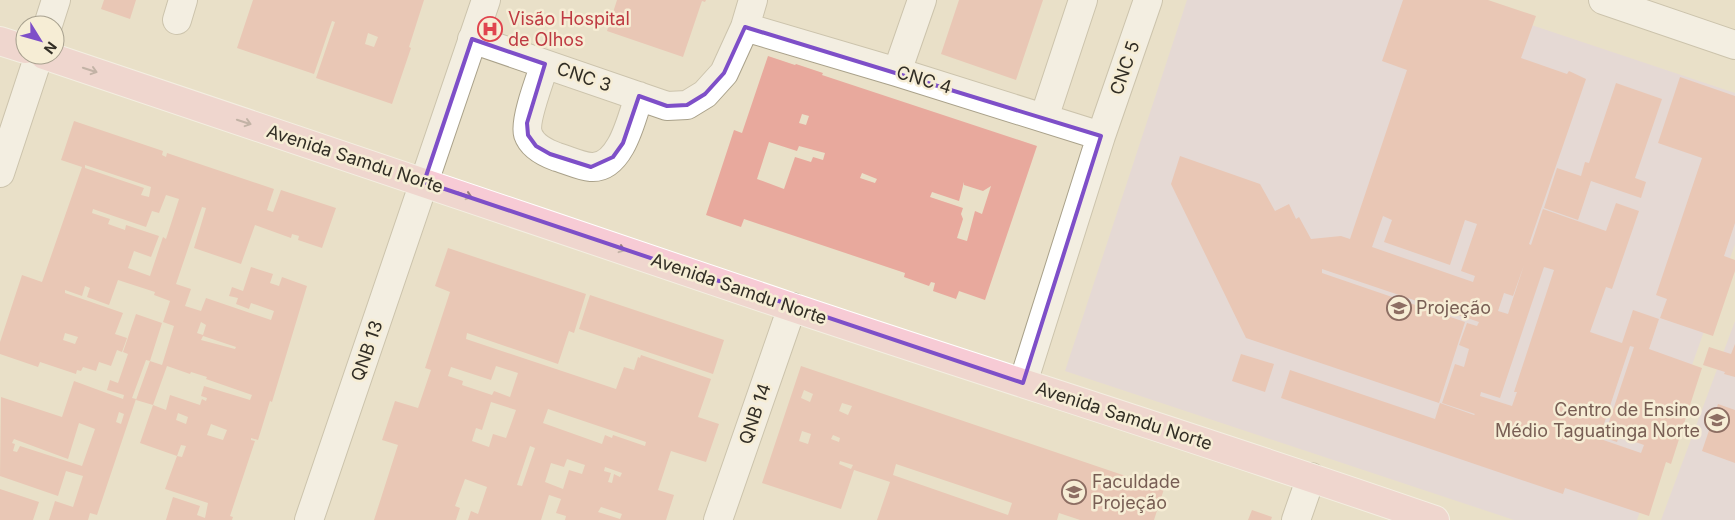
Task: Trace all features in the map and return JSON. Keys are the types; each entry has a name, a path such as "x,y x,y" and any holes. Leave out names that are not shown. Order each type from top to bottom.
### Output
{"main road":[{"path":"0,40 15,45"},
{"name":"Avenida Samdu Norte","path":"65,62 792,307 1310,477 1435,520"}],"street":[{"path":"51,15 56,0"},
{"name":"QNB 13","path":"309,520 486,0"},
{"path":"745,27 753,0"},
{"path":"898,72 922,0"},
{"path":"1044,118 1083,0"},
{"name":"CNC 5","path":"1023,383 1101,136 1148,0"},
{"path":"1603,0 1735,44"},
{"name":"CNC 3","path":"472,39 667,106 687,105 705,94 724,73 745,27"},
{"name":"CNC 4","path":"745,27 898,72 1101,136"},
{"path":"545,64 527,123 528,135 536,146 550,154 591,167 601,165 613,158 623,143 639,96"},
{"path":"0,173 35,65"},
{"name":"QNB 14","path":"718,520 792,307"},
{"path":"1296,520 1310,477"}],"highlighted area":[{"path":"745,27 1101,136 1023,383 424,182 472,39 545,64 527,123 528,135 536,146 550,154 591,167 613,157 623,143 639,96 667,106 687,105 705,94 724,73"}],"shaded area":[{"name":"Projeção","path":"1187,0 1457,0 1735,93 1735,244 1637,520 1514,520 1065,371"},
{"name":"Centro de Ensino Médio Taguatinga Norte","path":"1735,321 1735,520 1661,520"}],"building":[{"path":"104,0 136,0 130,19 101,9"},
{"path":"253,0 424,0 409,47 411,48 392,104 316,78 335,22 332,21 314,74 237,48","holes":["368,33 378,37 374,47 365,44"]},
{"path":"617,0 706,0 705,2 702,1 683,57 607,31"},
{"path":"959,0 1043,0 1016,80 941,54"},
{"path":"1403,0 1488,0 1536,16 1521,58 1567,74 1569,71 1586,79 1529,244 1531,245 1543,209 1606,231 1616,203 1639,211 1612,289 1606,287 1590,332 1622,343 1633,310 1659,319 1649,349 1702,368 1671,464 1666,462 1649,516 1565,488 1563,494 1281,398 1290,370 1435,419 1440,403 1475,414 1442,403 1455,364 1464,367 1469,349 1459,345 1467,323 1477,326 1479,322 1322,269 1322,273 1465,322 1439,403 1246,338 1171,184 1180,156 1260,184 1275,211 1289,204 1296,219 1299,217 1311,239 1341,236 1350,239 1407,70 1382,61","holes":["1383,216 1392,220 1384,242 1450,265 1465,220 1477,224 1461,271 1475,276 1473,282 1372,247","1524,265 1508,314 1498,311 1504,293 1513,296","1544,267 1554,270 1514,392 1517,392 1512,406 1480,396 1481,392 1500,398","1630,346 1634,347 1607,428 1603,427","1584,431 1617,442 1619,436 1644,445 1641,453 1583,433"]},
{"path":"768,56 1037,146 985,300 959,291 956,299 933,291 935,283 931,282 929,286 904,277 905,273 744,219 741,227 706,215 734,130 742,133","holes":["802,114 809,116 806,125 799,123","769,142 797,151 799,146 825,153 823,160 813,157 811,162 795,157 784,189 757,179","862,173 877,179 875,183 860,178","964,182 964,185 983,191 991,186 982,214 975,211 967,241 957,238 963,219 961,214 963,208 930,197 932,192 959,201"]},
{"path":"1680,77 1735,96 1735,223 1724,256 1735,260 1735,271 1713,336 1660,318 1667,299 1656,295 1702,158 1658,143"},
{"path":"1616,83 1662,99 1635,178 1646,182 1641,198 1591,181 1578,220 1544,208 1557,168 1581,176 1585,162 1589,163"},
{"path":"74,121 163,151 162,155 166,157 167,153 274,189 267,210 273,212 281,190 336,208 322,248 298,240 299,236 292,234 291,238 255,225 241,264 194,248 206,208 202,207 176,284 191,289 185,306 201,311 206,298 271,320 274,311 251,303 249,309 236,304 238,298 229,296 232,287 243,291 251,267 273,274 270,283 279,286 282,277 307,286 272,402 270,401 258,440 251,438 251,440 255,441 230,516 233,517 232,520 166,520 173,497 200,506 197,515 205,518 208,503 165,489 177,456 140,443 153,405 136,400 150,361 162,365 174,326 163,322 170,301 154,295 155,292 118,280 109,305 87,297 90,288 85,286 82,296 65,290 65,293 123,313 115,334 127,338 122,352 117,350 111,366 99,362 96,371 83,367 81,371 77,370 76,374 40,362 38,367 0,354 0,342 22,275 42,282 82,167 61,160","holes":["85,165 151,187 149,197 141,195 144,188 85,168","166,195 179,199 166,239 163,237 150,276 128,268 134,251 151,257 159,236 126,225 125,230 108,224 110,219 92,213 93,209 146,227 152,211 159,213","201,322 206,325 203,335 197,333","65,333 78,337 75,344 63,340","203,336 236,347 235,349 201,340","167,366 190,374 191,372 207,377 206,379 252,395 250,400 204,386 201,396 207,398 206,401 202,399 200,405 170,395 166,410 153,405","178,413 188,417 186,424 176,420","211,424 227,430 223,440 207,435","181,445 186,446 182,457 177,456"]},
{"path":"448,248 586,294 574,333 569,331 558,364 467,333 466,339 616,389 624,367 634,370 638,357 640,358 641,355 711,379 698,417 719,424 706,462 671,451 658,490 674,495 666,520 565,520 566,516 556,513 561,499 549,495 541,520 468,520 471,511 478,514 487,487 465,479 455,506 460,508 456,520 374,520 398,445 382,440 395,401 418,408 431,370 425,368 450,292 435,286","holes":["496,366 518,373 510,397 494,391 492,395 462,385 463,381 448,376 451,367 491,380","491,402 516,410 506,438 493,434 489,447 472,441 476,428 482,430","548,409 646,442 645,446 613,435 612,438 605,435 602,444 543,423","530,446 535,448 522,486 517,485","567,459 585,465 582,474 569,470 563,489 545,482 551,463 564,467","605,467 622,473 620,477 614,474 612,483 608,482 611,473 604,471","601,507 622,514 620,519 598,512"]},
{"path":"590,295 724,340 713,374 579,329"},
{"path":"136,314 162,323 150,361 146,360 132,398 136,399 97,515 90,513 88,520 49,520 55,501 73,507 83,476 66,471 58,496 0,476 1,397 62,417 74,381 123,399 124,395 107,390 110,380 118,383 128,354 123,352","holes":["119,412 124,414 121,424 116,422","79,423 95,429 82,466 20,446 17,452 13,451 15,444 12,443 14,439 68,459"]},
{"path":"1735,344 1735,377 1703,365 1709,347 1731,354"},
{"path":"1241,354 1274,364 1265,392 1232,381"},
{"path":"801,366 1164,489 1154,520 1080,520 1059,513 1057,520 877,520 890,482 854,470 841,509 762,483","holes":["804,390 813,394 810,402 801,398","842,403 852,406 848,415 839,411","802,431 811,434 808,444 799,441","833,435 840,438 839,442 831,439","840,461 853,465 851,469 839,464","896,464 1012,503 1008,515 893,475"]},
{"path":"1718,404 1735,410 1735,463 1702,451"},
{"path":"0,489 39,502 33,520 0,520"},
{"path":"1252,510 1272,517 1271,520 1248,520"}],"place":[{"name":"Visão Hospital de Olhos","path":"490,29"},
{"name":"Projeção","path":"1399,308"},
{"name":"Centro de Ensino Médio Taguatinga Norte","path":"1717,420"},
{"name":"Faculdade Projeção","path":"1074,492"}]}
